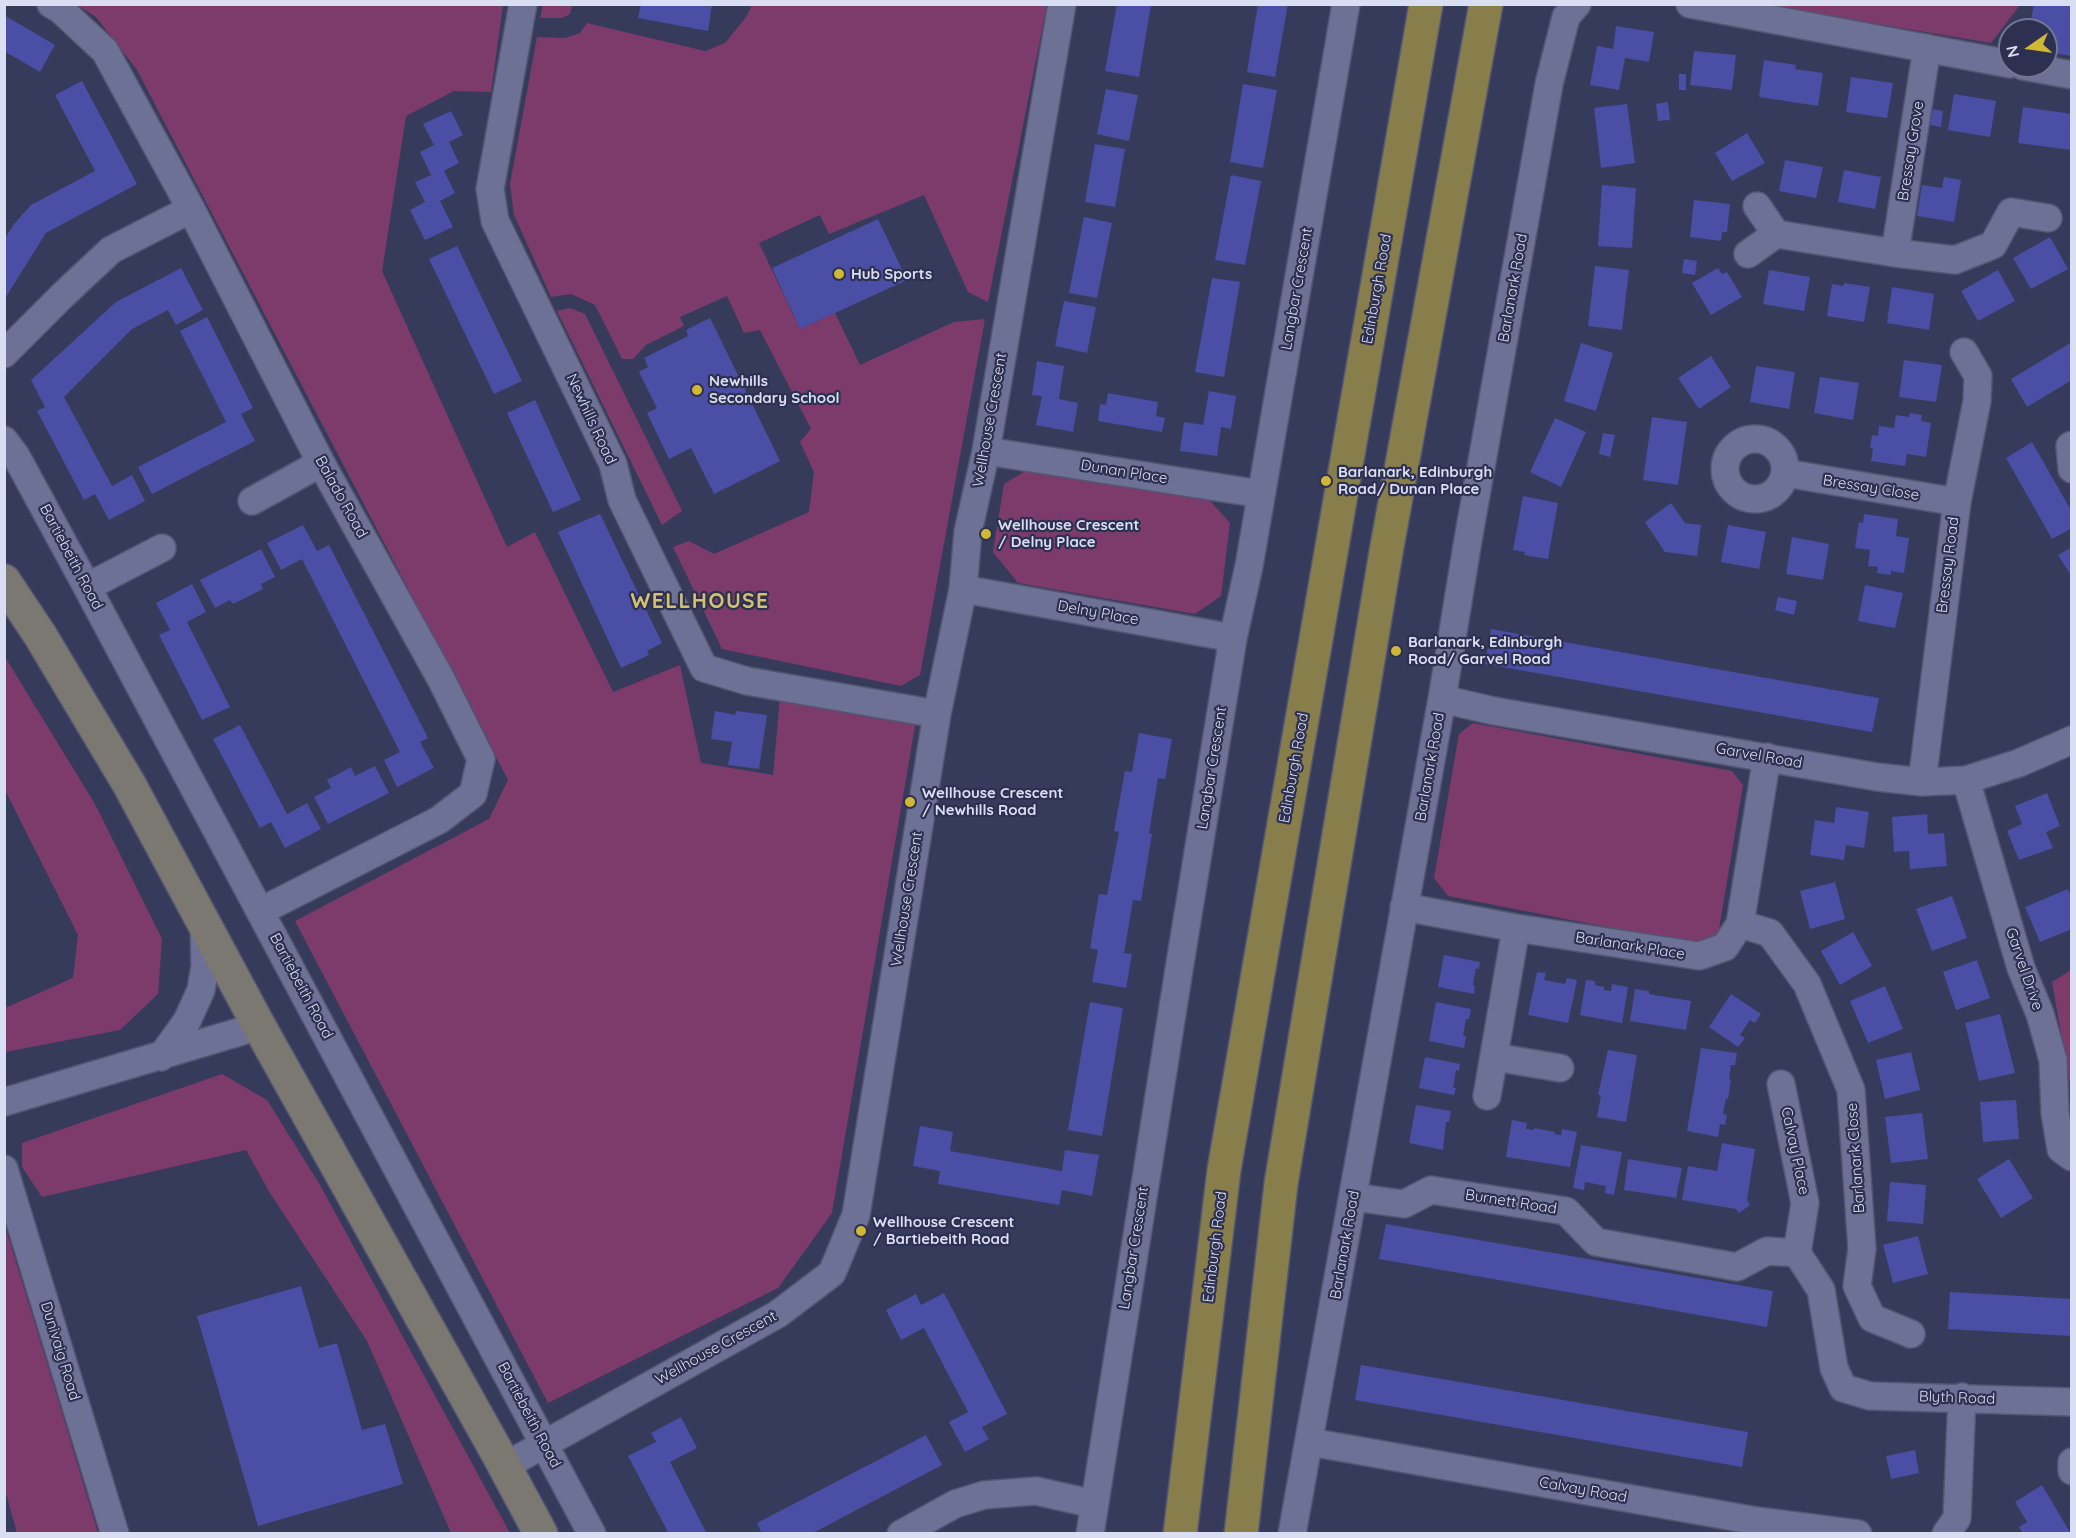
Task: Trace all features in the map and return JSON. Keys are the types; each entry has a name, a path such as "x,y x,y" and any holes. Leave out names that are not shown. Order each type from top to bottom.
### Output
{"main road":[{"name":"Edinburgh Road","path":"1180,1533 1224,1170 1426,4"},
{"path":"1241,1533 1281,1184 1386,552 1486,4"}],"street":[{"name":"Balado Road","path":"51,4 61,10 105,51 191,209 321,463 441,678 481,759 473,794 439,820 261,911"},
{"name":"Newhills Road","path":"523,4 490,189 495,221 613,464 622,500 704,668 747,681 937,714"},
{"name":"Wellhouse Crescent","path":"505,1466 778,1314 832,1273 856,1215 937,714 963,589 968,532 986,451 1062,4"},
{"name":"Langbar Crescent","path":"1090,1533 1233,638 1261,494 1346,4"},
{"name":"Barlanark Road","path":"1292,1533 1442,699 1549,84 1566,17 1577,4"},
{"path":"1690,4 1998,62"},
{"name":"Bressay Grove","path":"1895,254 1927,48"},
{"path":"1757,206 1776,234"},
{"path":"4,354 111,250 191,209"},
{"path":"1748,254 1776,234 1895,254 1955,260 1993,245 2011,212 2048,218"},
{"name":"Bressay Road","path":"1922,782 1957,502 1977,401 1978,376 1964,352"},
{"name":"Bartiebeith Road","path":"4,440 16,456 87,586 592,1533"},
{"path":"2072,446 2072,470"},
{"name":"Dunan Place","path":"986,451 1261,494"},
{"path":"252,501 321,463"},
{"name":"Bressay Close","path":"1785,473 1957,502"},
{"path":"87,586 162,548"},
{"path":"4,581 40,634 129,784 260,1026 541,1533"},
{"name":"Delny Place","path":"963,589 1233,638"},
{"name":"Garvel Road","path":"1442,699 1494,711 1877,777 1922,782 1966,780 2019,763 2072,740"},
{"name":"Barlanark Place","path":"1404,907 1516,928 1699,956 1725,947 1740,924 1767,757"},
{"name":"Garvel Drive","path":"1966,780 2021,968 2040,1014 2053,1060 2055,1113 2061,1149 2072,1157"},
{"path":"161,1057 187,1021 201,990 205,966 204,924"},
{"name":"Barlanark Close","path":"1740,924 1770,933 1807,984 1851,1090 1862,1249 1857,1286 1872,1318 1911,1334"},
{"path":"1487,1096 1516,928"},
{"path":"4,1102 260,1026"},
{"path":"1494,1057 1560,1068"},
{"name":"Calvay Place","path":"1780,1084 1805,1203 1797,1253"},
{"name":"Dunivaig Road","path":"4,1169 115,1533"},
{"name":"Burnett Road","path":"1353,1197 1404,1203 1431,1190 1566,1211 1596,1242 1737,1267 1767,1251 1797,1253"},
{"name":"Blyth Road","path":"1797,1253 1821,1290 1834,1368 1843,1388 1870,1396 2072,1402"},
{"path":"1946,1533 1957,1518 1962,1397"},
{"name":"Calvay Road","path":"1310,1442 1757,1521 1858,1533"},
{"path":"2072,1462 2072,1471"},
{"path":"901,1533 955,1504 984,1495 1036,1491 1094,1504"}],"shaded area":[{"path":"77,5 503,5 491,92 454,91 406,116 382,271 507,547 535,532 613,692 680,665 701,763 773,775 780,697 916,720 832,1213 778,1288 548,1403 295,921 489,819 508,780 137,70 96,17"},
{"path":"543,5 572,5 570,14 562,18 540,18"},
{"path":"752,5 1047,5 988,302 968,292 924,195 829,234 820,215 759,243 800,329 835,313 860,365 954,322 985,319 920,675 901,686 722,649 673,547 689,541 714,554 809,512 814,472 800,442 811,429 760,330 744,333 727,296 680,317 684,326 646,345 633,359 622,359 595,305 571,294 551,297 514,215 510,184 537,37 565,38 580,33 587,23 705,51 725,43 746,17"},
{"path":"1764,5 2020,5 2010,18 1998,18 1998,34 1991,43"},
{"path":"570,308 585,314 682,511 662,525 557,311"},
{"path":"1032,467 1204,494 1230,523 1221,596 1195,614 1018,583 993,552 1004,484"},
{"path":"5,657 95,804 162,939 158,994 120,1030 5,1052 5,1008 73,978 78,935 5,790"},
{"path":"1473,723 1732,771 1743,785 1718,935 1699,945 1448,896 1434,878 1459,734"},
{"path":"2071,970 2071,1090 2052,982"},
{"path":"222,1074 267,1100 320,1185 510,1533 451,1533 367,1341 270,1193 246,1150 42,1197 22,1167 22,1143"},
{"path":"4,1223 98,1533 17,1533 4,1486"}],"building":[{"path":"641,4 712,4 708,31 638,18"},
{"path":"1117,4 1151,4 1139,77 1105,71"},
{"path":"1258,4 1288,4 1275,77 1247,72"},
{"path":"2034,4 2072,4 2072,56 2058,54 2058,18 2031,18"},
{"path":"4,15 55,45 40,72 4,51"},
{"path":"1616,26 1654,32 1649,62 1625,58 1619,90 1590,85 1597,46 1613,49"},
{"path":"1694,51 1736,55 1732,90 1690,85"},
{"path":"1764,60 1796,65 1795,69 1823,73 1818,106 1759,97"},
{"path":"1679,74 1686,74 1686,90 1679,90"},
{"path":"1851,77 1893,83 1887,118 1846,112"},
{"path":"82,81 137,184 46,233 4,300 4,240 14,224 31,205 95,171 55,95"},
{"path":"1243,84 1277,90 1263,168 1230,162"},
{"path":"1106,89 1138,95 1129,141 1097,134"},
{"path":"1954,94 1996,101 1990,137 1948,130"},
{"path":"1668,102 1670,120 1658,121 1656,104"},
{"path":"1627,104 1635,163 1601,168 1594,108"},
{"path":"2023,107 2072,114 2072,150 2018,143"},
{"path":"1933,109 1943,111 1941,127 1930,125"},
{"path":"451,111 463,135 449,142 459,163 444,171 455,193 440,201 453,227 425,240 410,210 425,202 415,182 431,175 420,152 434,145 423,124"},
{"path":"1747,133 1765,163 1732,181 1715,153"},
{"path":"1095,144 1125,149 1115,207 1085,202"},
{"path":"1785,160 1823,167 1816,198 1779,191"},
{"path":"1844,170 1881,177 1875,209 1838,202"},
{"path":"1231,175 1261,181 1245,265 1215,260"},
{"path":"1944,177 1961,180 1954,222 1917,216 1922,185 1942,188"},
{"path":"1602,185 1636,188 1632,248 1598,246"},
{"path":"1694,200 1730,204 1727,232 1722,232 1721,241 1690,237"},
{"path":"1084,217 1112,223 1097,298 1069,293"},
{"name":"Hub Sports","path":"878,219 907,280 800,329 772,268"},
{"path":"2050,237 2068,269 2031,289 2013,258"},
{"path":"457,246 522,381 494,394 429,259"},
{"path":"1684,259 1697,261 1695,275 1682,273"},
{"path":"1595,266 1629,270 1622,330 1588,326"},
{"path":"181,268 203,310 176,325 168,310 132,329 64,397 112,486 132,475 145,501 109,520 95,494 84,500 37,411 45,407 31,380 116,302"},
{"path":"1718,268 1722,274 1727,272 1742,297 1711,315 1692,283"},
{"path":"1769,270 1810,277 1804,311 1763,304"},
{"path":"1998,270 2015,301 1978,321 1961,291"},
{"path":"1212,278 1240,282 1224,377 1195,372"},
{"path":"1844,283 1870,287 1864,322 1827,316 1832,284 1843,286"},
{"path":"1892,287 1934,294 1929,330 1887,323"},
{"path":"1064,301 1096,307 1087,353 1055,346"},
{"path":"207,317 253,408 241,414 255,441 152,494 138,467 226,422 180,331"},
{"name":"Newhills Secondary School","path":"710,318 780,461 714,494 691,448 669,459 647,413 657,408 639,372 648,367 644,358 688,336 686,330"},
{"path":"2072,342 2072,380 2027,407 2011,379"},
{"path":"1581,343 1613,353 1596,411 1564,401"},
{"path":"1711,356 1731,387 1699,409 1678,378"},
{"path":"1904,360 1942,365 1936,402 1899,397"},
{"path":"1037,361 1064,366 1059,399 1078,403 1073,432 1036,425 1042,396 1032,395"},
{"path":"1756,366 1795,372 1789,409 1750,402"},
{"path":"1820,377 1859,383 1853,420 1814,413"},
{"path":"1209,391 1236,396 1231,429 1221,427 1217,456 1180,451 1184,422 1203,425"},
{"path":"1108,393 1158,402 1156,416 1165,418 1162,432 1098,421 1100,404 1106,405"},
{"path":"535,400 581,500 553,512 507,413"},
{"path":"1910,413 1922,415 1921,421 1931,423 1926,457 1907,454 1905,466 1871,461 1872,435 1878,436 1879,426 1894,428 1896,415 1909,417"},
{"path":"1652,417 1687,422 1678,485 1643,480"},
{"path":"1555,418 1586,432 1561,487 1530,472"},
{"path":"1603,433 1615,435 1610,457 1599,454"},
{"path":"2032,442 2072,512 2072,528 2052,539 2006,458"},
{"path":"1523,496 1558,503 1548,559 1524,555 1525,552 1513,550"},
{"path":"1671,503 1685,523 1701,525 1697,556 1665,552 1645,522"},
{"path":"600,514 662,643 647,651 649,655 621,668 558,532"},
{"path":"1864,514 1898,519 1896,536 1909,538 1904,573 1891,571 1891,575 1877,573 1878,567 1868,566 1870,550 1855,548 1859,522 1863,523"},
{"path":"303,525 317,551 329,545 428,738 420,742 434,768 397,787 384,760 400,752 302,559 281,570 267,543"},
{"path":"1728,525 1766,532 1759,569 1721,562"},
{"path":"1792,537 1829,544 1823,580 1786,574"},
{"path":"2072,547 2072,577 2058,555"},
{"path":"261,549 275,577 261,584 263,589 233,604 230,600 215,608 200,580"},
{"path":"192,584 206,612 187,622 230,707 202,720 159,635 170,630 156,603"},
{"path":"1865,585 1903,593 1895,628 1858,621"},
{"path":"1778,597 1797,601 1794,615 1775,610"},
{"path":"1491,629 1879,698 1872,732 1485,664"},
{"path":"715,711 735,715 736,711 767,715 759,769 728,765 732,742 711,739"},
{"path":"240,725 287,814 307,803 321,829 285,848 271,822 260,828 213,739"},
{"path":"1139,733 1172,739 1165,779 1158,778 1141,901 1133,900 1124,953 1132,954 1126,988 1092,982 1098,950 1090,948 1099,894 1107,895 1119,832 1114,831 1125,771 1132,772"},
{"path":"375,766 389,793 328,824 314,797 331,788 327,780 351,767 355,776"},
{"path":"2047,793 2060,826 2046,832 2053,848 2019,860 2007,831 2022,824 2015,806"},
{"path":"1836,807 1869,812 1864,848 1846,845 1844,860 1810,855 1815,820 1834,823"},
{"path":"1927,814 1928,834 1944,833 1947,866 1910,869 1909,851 1894,852 1892,817"},
{"path":"1835,882 1845,919 1810,929 1800,891"},
{"path":"2068,889 2072,899 2072,929 2040,942 2025,907"},
{"path":"1952,896 1967,938 1932,951 1916,909"},
{"path":"1853,932 1872,966 1840,985 1821,951"},
{"path":"1444,955 1480,962 1479,969 1476,968 1474,994 1438,987"},
{"path":"1977,960 1990,998 1956,1010 1943,972"},
{"path":"1537,972 1546,973 1544,980 1565,984 1567,978 1577,980 1568,1023 1528,1015"},
{"path":"1586,980 1595,981 1595,985 1604,987 1604,990 1611,991 1612,984 1628,987 1622,1023 1580,1015"},
{"path":"1885,986 1903,1029 1868,1043 1850,1001"},
{"path":"1635,989 1649,991 1649,994 1691,1001 1686,1030 1630,1021"},
{"path":"1731,994 1761,1014 1755,1023 1750,1020 1740,1035 1745,1038 1738,1047 1709,1027"},
{"path":"1090,1002 1123,1008 1102,1136 1068,1130"},
{"path":"1436,1002 1471,1009 1469,1019 1466,1019 1463,1036 1466,1036 1464,1048 1429,1041"},
{"path":"2000,1014 2015,1073 1979,1081 1965,1023"},
{"path":"1701,1048 1737,1053 1735,1065 1731,1065 1728,1099 1726,1098 1723,1114 1727,1115 1725,1125 1720,1124 1718,1137 1687,1131"},
{"path":"1608,1050 1637,1055 1626,1122 1597,1117 1601,1095 1598,1095"},
{"path":"1911,1052 1920,1090 1885,1099 1876,1060"},
{"path":"1425,1057 1460,1064 1459,1071 1456,1070 1454,1095 1419,1088"},
{"path":"2016,1100 2019,1139 1983,1142 1980,1102"},
{"path":"1416,1105 1451,1111 1449,1122 1446,1122 1443,1150 1409,1143"},
{"path":"1922,1113 1928,1159 1891,1163 1885,1117"},
{"path":"1512,1120 1527,1123 1526,1129 1534,1130 1534,1128 1561,1135 1562,1129 1577,1132 1570,1167 1506,1157"},
{"path":"920,1126 953,1132 950,1151 1062,1171 1065,1150 1099,1155 1092,1196 1062,1190 1059,1205 938,1184 940,1171 913,1166"},
{"path":"1722,1143 1755,1149 1747,1200 1750,1205 1739,1213 1736,1209 1682,1200 1688,1166 1717,1171"},
{"path":"1581,1145 1622,1152 1614,1195 1605,1193 1606,1186 1585,1182 1584,1190 1573,1188"},
{"path":"1628,1159 1682,1168 1676,1198 1624,1190"},
{"path":"2009,1159 2033,1198 2001,1218 1977,1179"},
{"path":"1890,1182 1926,1185 1923,1224 1887,1221"},
{"path":"1386,1224 1773,1291 1767,1327 1379,1259"},
{"path":"1918,1236 1928,1274 1893,1283 1883,1245"},
{"path":"301,1286 319,1348 337,1343 362,1430 385,1424 403,1484 258,1526 197,1316"},
{"path":"1950,1292 2072,1299 2072,1336 1948,1329"},
{"path":"944,1293 1007,1414 982,1427 989,1439 965,1452 949,1422 968,1412 924,1328 901,1340 886,1310 916,1294 921,1305"},
{"path":"1361,1365 1748,1432 1742,1467 1355,1400"},
{"path":"681,1417 697,1448 670,1462 707,1534 669,1534 628,1456 656,1442 651,1433"},
{"path":"926,1435 942,1465 811,1534 762,1534 757,1523"},
{"path":"1915,1450 1919,1473 1891,1479 1886,1456"},
{"path":"2042,1485 2071,1534 2023,1534 2019,1527 2027,1522 2015,1502"}],"place":[{"name":"Hub Sports","path":"839,274"},
{"name":"Newhills Secondary School","path":"697,390"},
{"name":"Barlanark, Edinburgh Road/ Dunan Place","path":"1326,481"},
{"name":"Wellhouse Crescent / Delny Place","path":"986,534"},
{"name":"Barlanark, Edinburgh Road/ Garvel Road","path":"1396,651"},
{"name":"Wellhouse Crescent / Newhills Road","path":"910,802"},
{"name":"Wellhouse Crescent / Bartiebeith Road","path":"861,1231"}],"district":[{"name":"WELLHOUSE","path":"700,602"}]}
